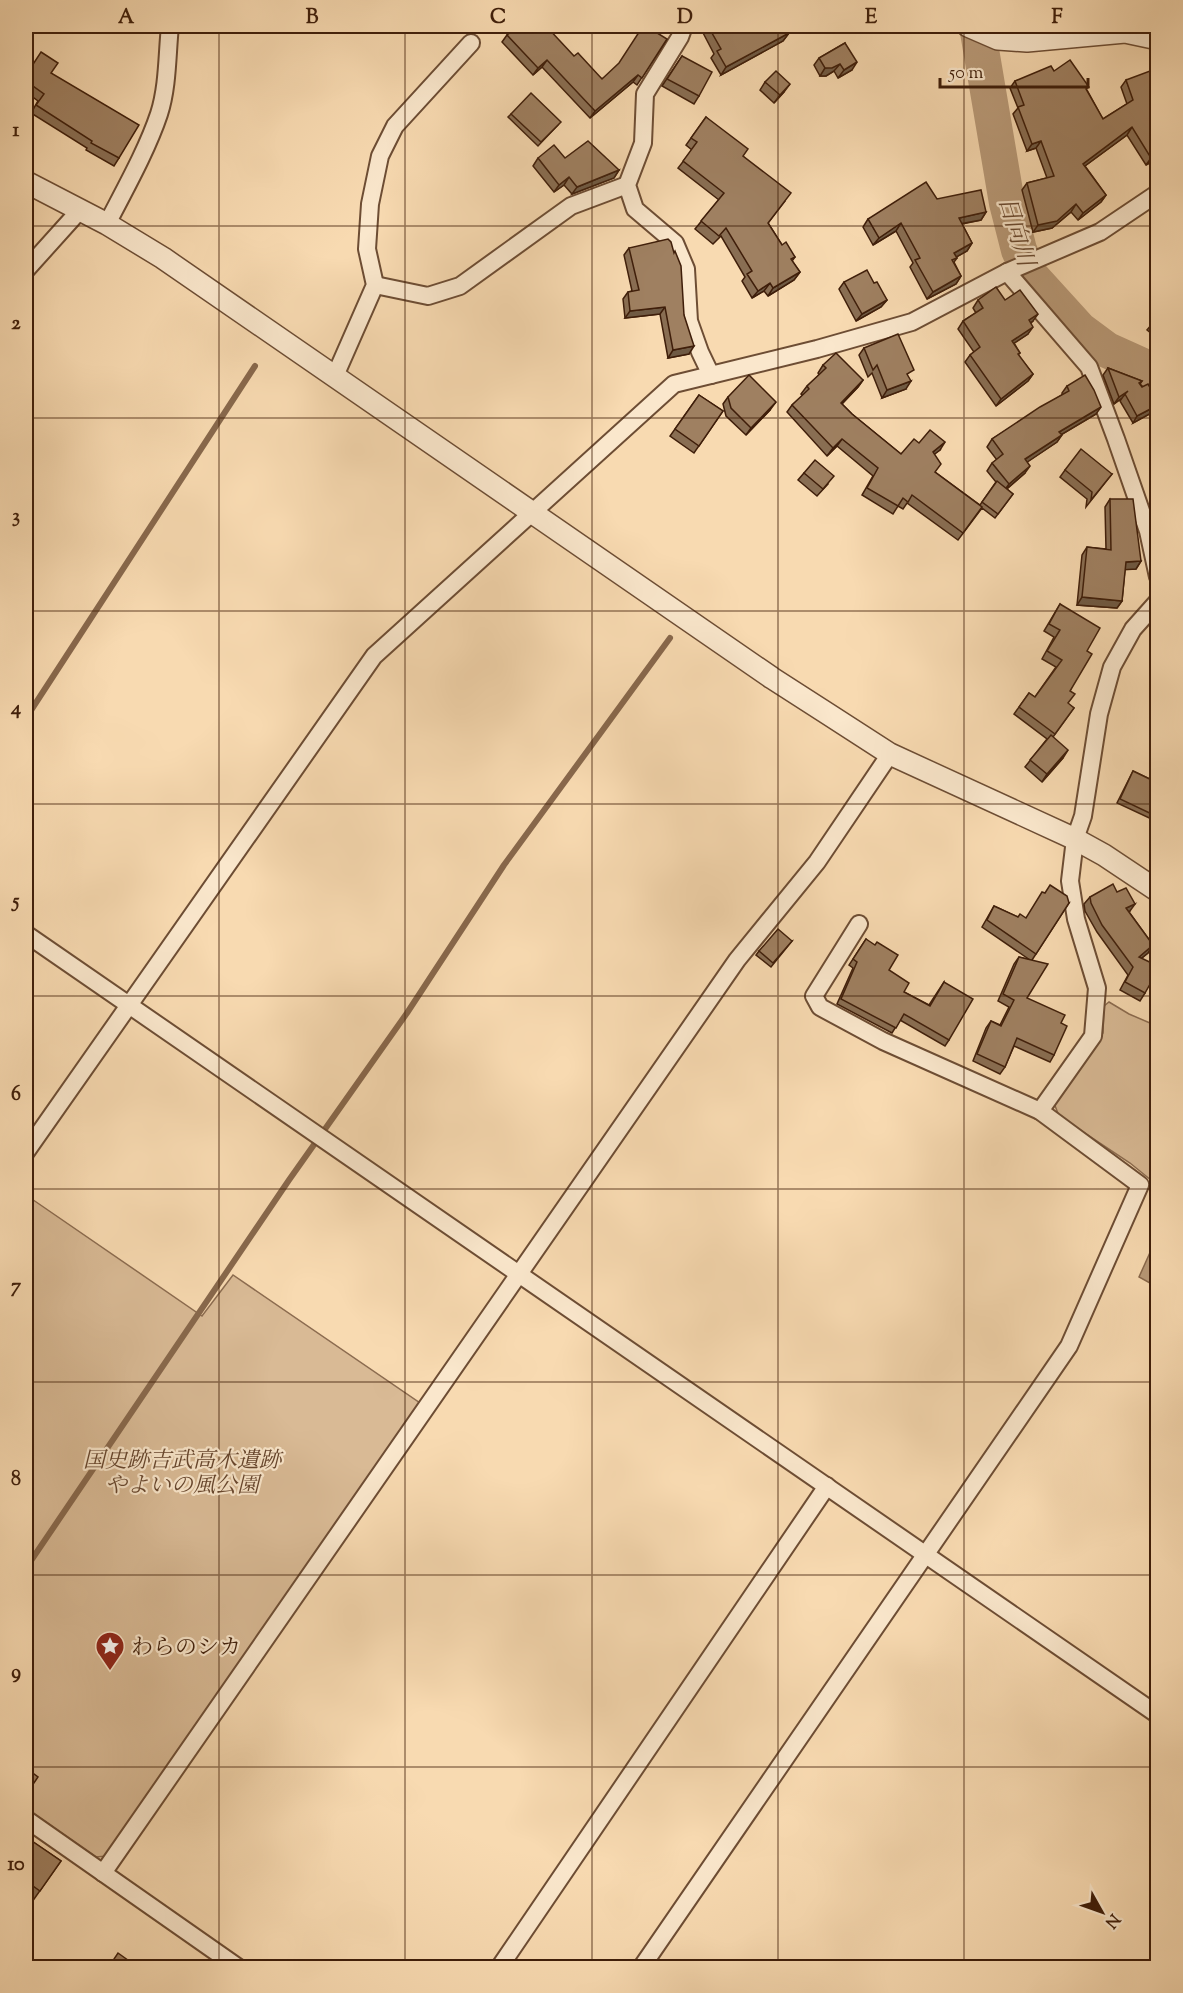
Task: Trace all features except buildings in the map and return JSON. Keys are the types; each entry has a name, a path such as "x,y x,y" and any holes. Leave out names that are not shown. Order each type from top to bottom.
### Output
{"street":[{"path":"107,224 159,113 165,83 170,26"},
{"path":"684,26 645,94 643,143 627,185 635,209 675,243 686,268 689,321 711,375"},
{"path":"968,26 1027,41 1125,32 1158,39"},
{"path":"335,376 375,285 368,249 370,204 380,156 395,126 471,43"},
{"path":"26,182 107,224 163,258 772,678 890,754 1075,839 1104,855 1158,891"},
{"path":"375,285 428,296 460,286 572,206 627,185"},
{"path":"26,1152 374,656 674,384 817,349 912,322 1006,272 1100,231 1158,193"},
{"path":"26,270 80,210"},
{"path":"1006,272 1089,367 1148,531 1158,577"},
{"path":"1040,1112 1093,1036 1097,988 1076,919 1070,881 1075,839 1083,816 1099,714 1112,667 1133,629 1158,601"},
{"path":"103,1873 736,960 817,862 890,754"},
{"path":"641,1968 1069,1346 1140,1185 1040,1112 883,1041 820,1007 814,996 859,924"},
{"path":"26,934 1158,1715"},
{"path":"499,1968 827,1486"},
{"path":"26,1819 239,1968"}],"green space":[{"path":"1109,1002 1157,1026 1157,1185 1130,1163 1059,1116 1054,1103 1103,1033 1104,1006"},
{"name":"国史跡吉武高木遺跡 やよいの風公園","path":"26,1195 202,1316 233,1275 420,1403 107,1856 96,1857 26,1808"}],"shaded area":[{"path":"1157,1237 1158,1287 1139,1277"}],"waterway":[{"name":"日向川","path":"977,26 1007,203 1019,250 1030,275 1080,330 1107,350 1158,373"},
{"path":"26,718 255,366"},
{"path":"26,1568 289,1180 407,1013 504,865 670,638"}],"place":[{"name":"わらのシカ","path":"110,1672"}]}
